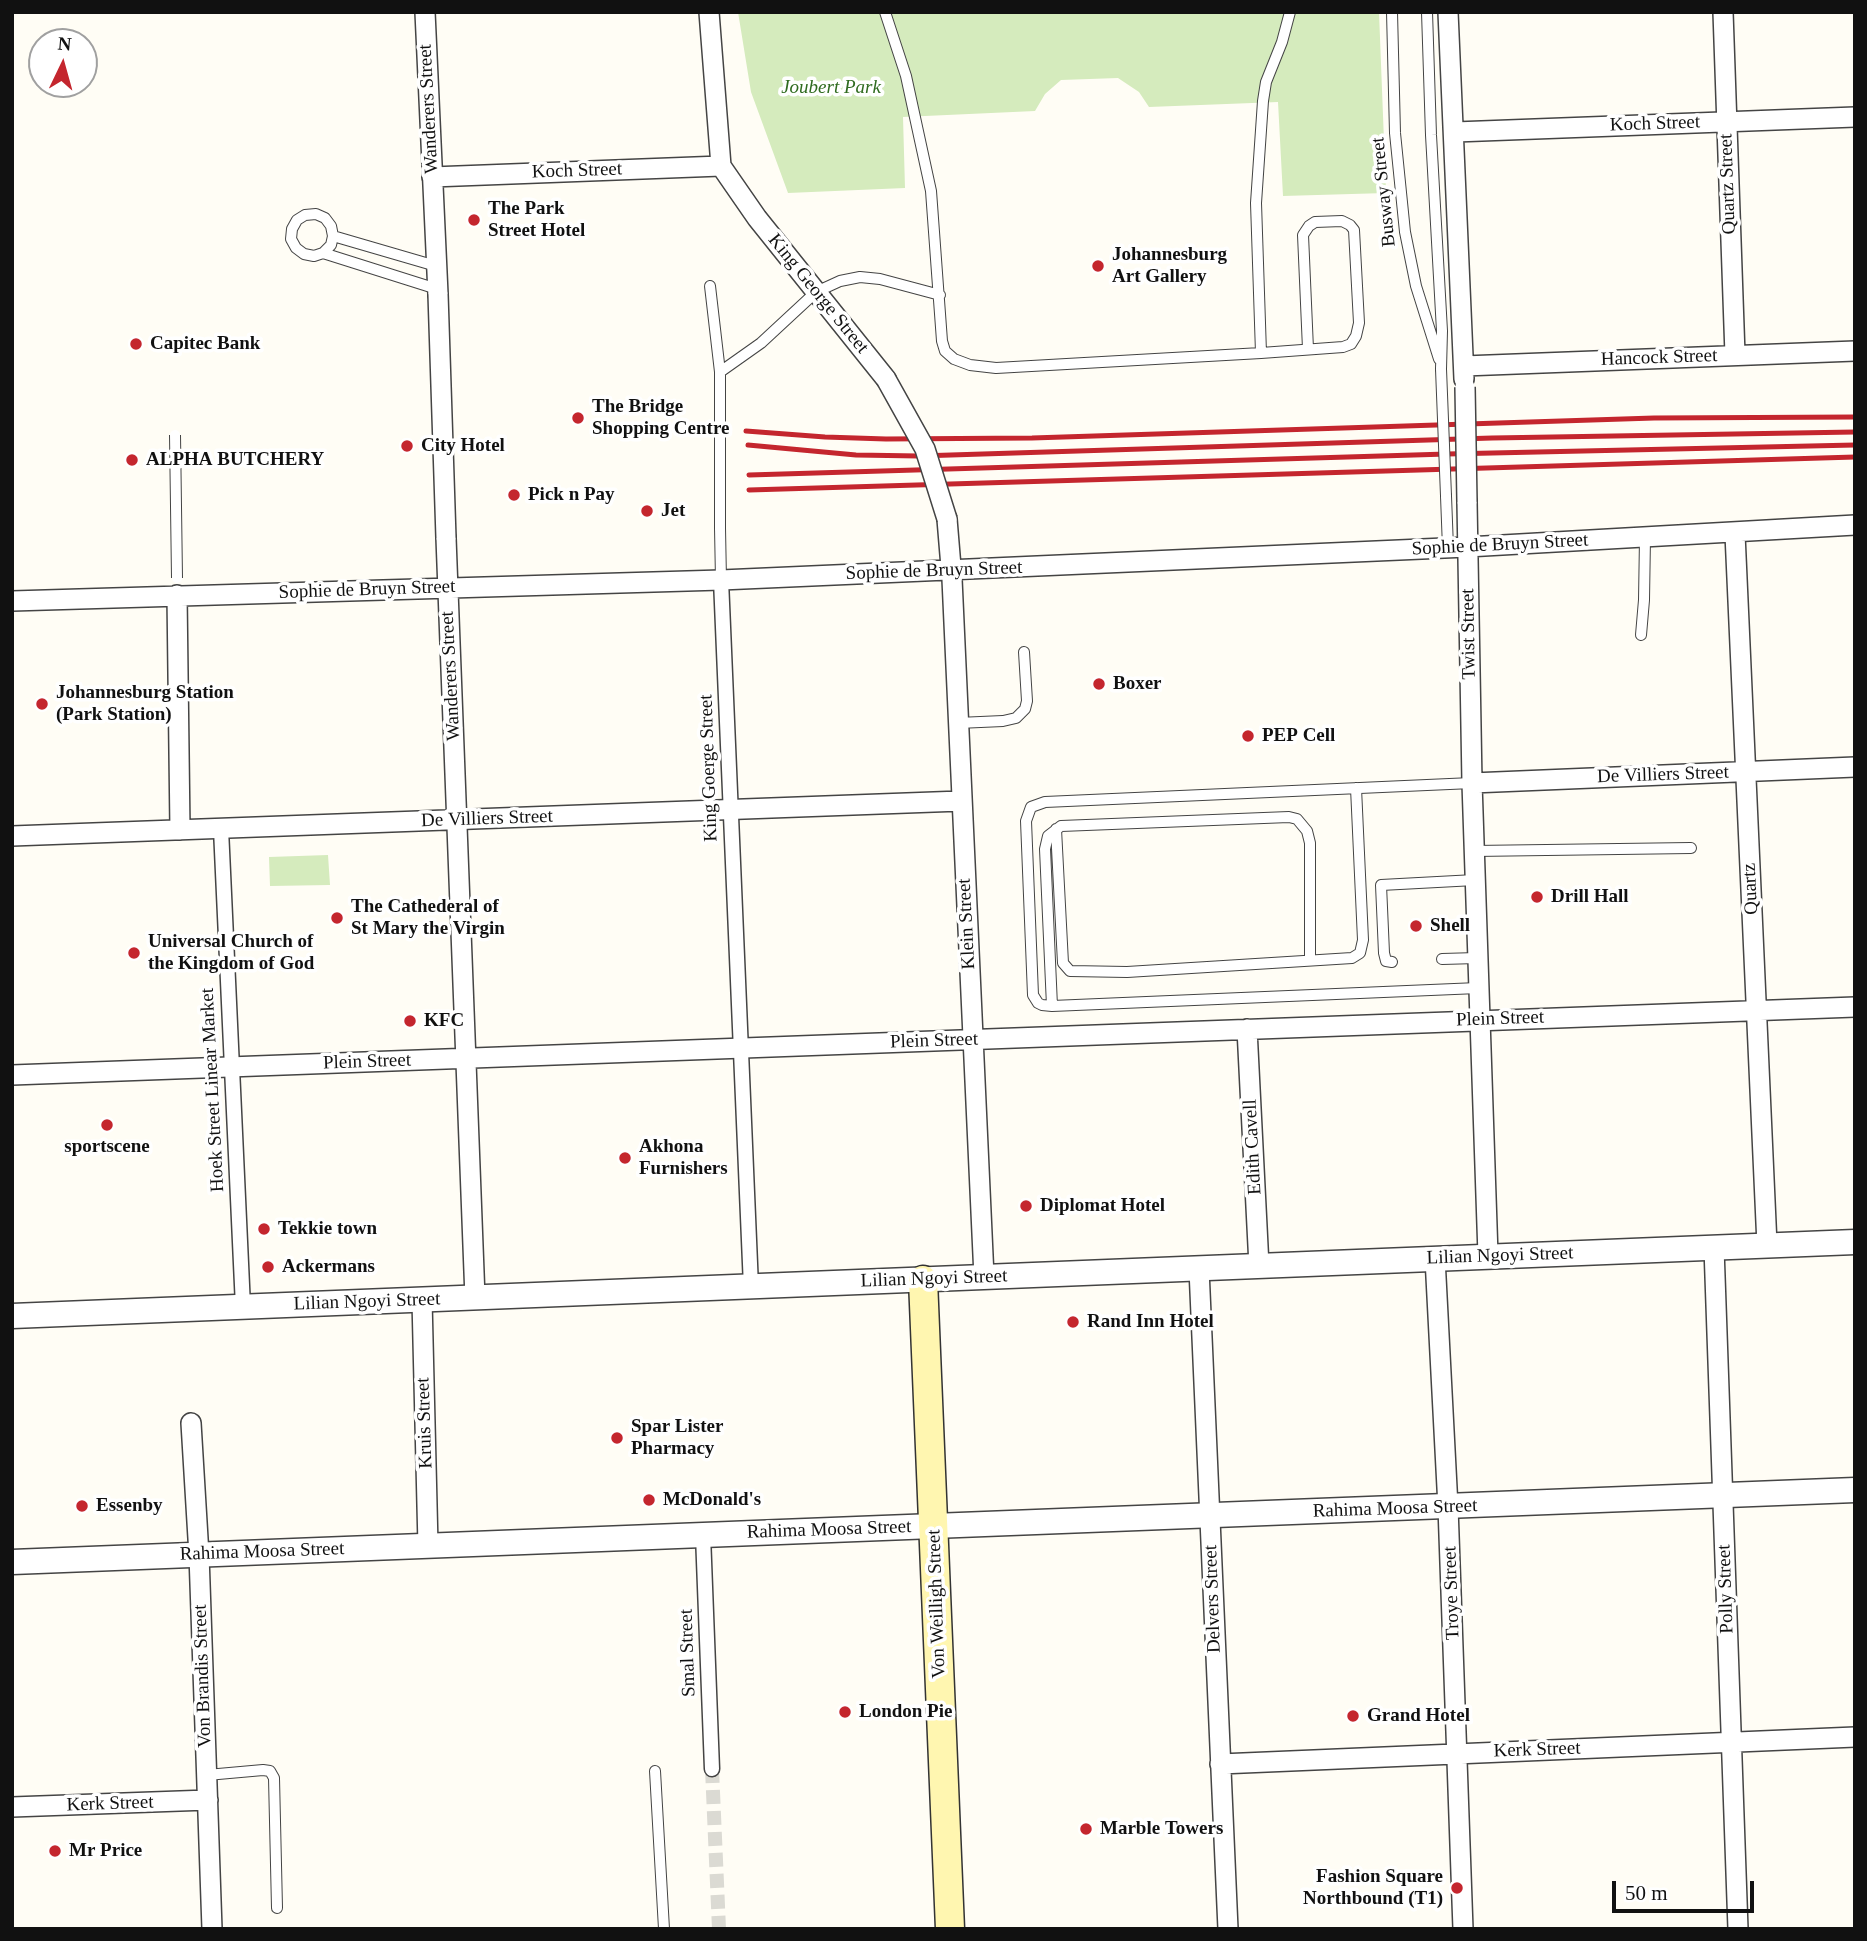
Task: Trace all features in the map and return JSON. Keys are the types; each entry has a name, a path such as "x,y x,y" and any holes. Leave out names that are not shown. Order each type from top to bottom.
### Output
{"main road":[{"name":"Von Weilligh Street","path":"923,1280 950,1929"}],"street":[{"name":"Wanderers Street","path":"425,12 438,292 475,1298"},
{"path":"709,12 721,166"},
{"name":"Twist Street","path":"1448,12 1465,387 1467,502 1457,547 1472,783 1488,1255"},
{"name":"Quartz Street","path":"1723,12 1735,355"},
{"name":"Koch Street","path":"1455,132 1855,117"},
{"name":"Koch Street","path":"432,177 721,166"},
{"name":"King George Street","path":"721,166 757,218 886,379 925,449 947,519 950,570"},
{"name":"Hancock Street","path":"1464,366 1855,351"},
{"name":"Sophie de Bruyn Street","path":"12,601 177,587 447,588 721,580 1735,534 1855,525"},
{"name":"Quartz","path":"1735,534 1767,1245"},
{"name":"Klein Street","path":"950,570 984,1277"},
{"name":"King Goerge Street","path":"721,580 751,1287"},
{"path":"177,587 180,830"},
{"name":"De Villiers Street","path":"1472,783 1855,768"},
{"name":"De Villiers Street","path":"12,836 961,802"},
{"name":"Hoek Street Linear Market","path":"221,829 243,1307"},
{"name":"Plein Street","path":"12,1075 1855,1007"},
{"name":"Edith Cavell","path":"1247,1029 1259,1266"},
{"name":"Lilian Ngoyi Street","path":"12,1316 1855,1242"},
{"name":"Polly Street","path":"1714,1248 1738,1929"},
{"name":"Troye Street","path":"1435,1258 1448,1507 1464,1929"},
{"name":"Delvers Street","path":"1199,1269 1228,1929"},
{"name":"Kruis Street","path":"422,1300 428,1546"},
{"name":"Von Brandis Street","path":"191,1423 199,1555 212,1929"},
{"name":"Rahima Moosa Street","path":"12,1562 1855,1490"},
{"name":"Smal Street","path":"703,1535 712,1769"},
{"name":"Kerk Street","path":"1220,1764 1855,1737"},
{"name":"Kerk Street","path":"12,1807 208,1800"}],"lane":[{"path":"885,12 906,76 931,191 942,341 945,351 954,359 970,365 996,368 1343,347 1351,344 1359,323 1354,230 1342,221 1315,222 1308,226 1303,235 1308,349"},
{"path":"1261,353 1256,203 1263,101 1266,82 1282,42 1290,12"},
{"name":"Busway Street","path":"1392,12 1395,133 1405,232 1416,286 1441,366"},
{"name":"Busway Street","path":"1427,12 1442,331 1446,496 1457,547"},
{"path":"316,214 325,218 331,226 331,245 323,253 314,256 304,254 296,248 291,239 297,220 305,215 316,214"},
{"path":"333,236 436,266"},
{"path":"323,253 438,292"},
{"path":"720,375 761,343 816,292 840,281 860,277 880,279 940,295"},
{"name":"King Goerge Street","path":"710,286 720,375 721,580"},
{"path":"175,435 177,587"},
{"path":"1641,635 1645,538"},
{"path":"958,723 1003,721 1016,718 1025,709 1027,701 1024,652"},
{"path":"1472,783 1045,802 1031,807 1026,821 1033,995 1038,1003 1052,1006 1478,988"},
{"path":"1056,829 1063,963 1070,971 1127,971 1352,958 1360,953 1363,946 1356,788"},
{"path":"1052,1006 1045,849 1048,836 1056,829 1289,817 1297,819 1303,824 1310,843 1310,959"},
{"path":"1474,851 1692,848"},
{"path":"1392,962 1386,961 1384,953 1381,885 1475,880"},
{"path":"1442,959 1477,958"},
{"path":"207,1775 263,1770 270,1771 274,1778 278,1908"},
{"path":"655,1771 664,1929"}],"green space":[{"name":"Joubert Park","path":"738,12 1379,12 1386,193 1283,196 1278,102 1149,107 1139,92 1118,78 1061,80 1045,94 1035,111 903,117 905,188 788,193 751,92"},
{"path":"328,855 330,885 270,886 269,857"}],"tunnel":[{"path":"712,1769 719,1929"}],"railway":[{"path":"746,431 886,439 1032,438 1654,418 1855,417"},
{"path":"748,445 856,455 919,456 1492,438 1855,432"},
{"path":"749,475 1855,445"},
{"path":"749,490 1855,457"}],"place":[{"name":"The Park Street Hotel","path":"474,220"},
{"name":"Johannesburg Art Gallery","path":"1098,266"},
{"name":"Capitec Bank","path":"136,344"},
{"name":"The Bridge Shopping Centre","path":"578,418"},
{"name":"City Hotel","path":"407,446"},
{"name":"ALPHA BUTCHERY","path":"132,460"},
{"name":"Pick n Pay","path":"514,495"},
{"name":"Jet","path":"647,511"},
{"name":"Boxer","path":"1099,684"},
{"name":"Johannesburg Station (Park Station)","path":"42,704"},
{"name":"PEP Cell","path":"1248,736"},
{"name":"Drill Hall","path":"1537,897"},
{"name":"The Cathederal of St Mary the Virgin","path":"337,918"},
{"name":"Shell","path":"1416,926"},
{"name":"Universal Church of the Kingdom of God","path":"134,953"},
{"name":"KFC","path":"410,1021"},
{"name":"sportscene","path":"107,1125"},
{"name":"Akhona Furnishers","path":"625,1158"},
{"name":"Diplomat Hotel","path":"1026,1206"},
{"name":"Tekkie town","path":"264,1229"},
{"name":"Ackermans","path":"268,1267"},
{"name":"Rand Inn Hotel","path":"1073,1322"},
{"name":"Spar Lister Pharmacy","path":"617,1438"},
{"name":"McDonald's","path":"649,1500"},
{"name":"Essenby","path":"82,1506"},
{"name":"London Pie","path":"845,1712"},
{"name":"Grand Hotel","path":"1353,1716"},
{"name":"Marble Towers","path":"1086,1829"},
{"name":"Mr Price","path":"55,1851"},
{"name":"Fashion Square Northbound (T1)","path":"1457,1888"}]}
